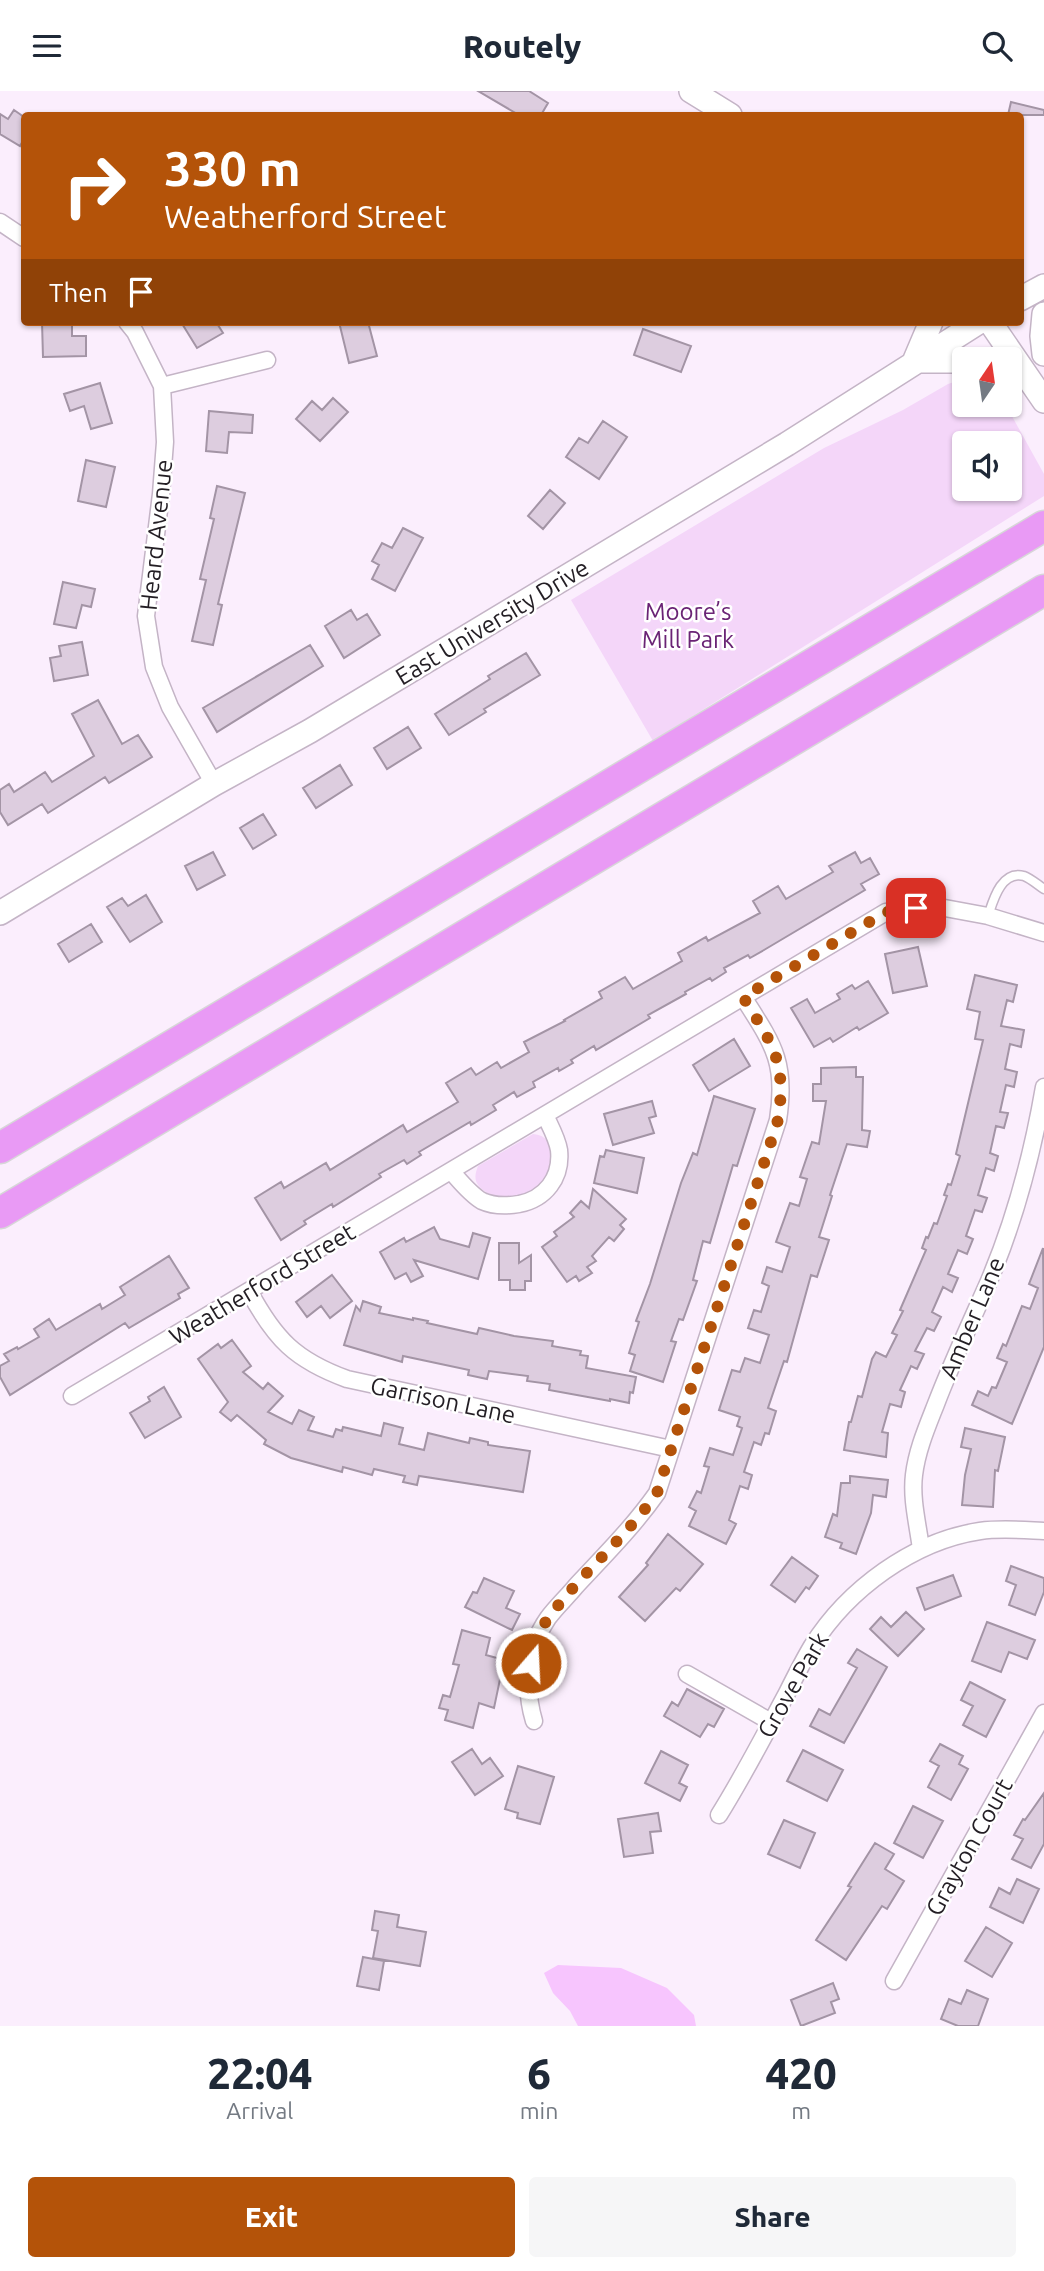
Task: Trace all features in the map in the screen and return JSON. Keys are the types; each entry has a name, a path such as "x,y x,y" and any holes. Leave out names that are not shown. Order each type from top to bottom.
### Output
{"highway":[{"path":"0,1148 1044,526"},
{"path":"0,1213 1044,590"}],"main road":[{"path":"691,91 725,112"},
{"path":"1024,297 1044,286"},
{"path":"1044,314 1044,353"},
{"path":"929,326 914,362 952,361"},
{"name":"East University Drive","path":"0,913 565,578 787,444 972,326"},
{"path":"993,326 1038,392"},
{"path":"1022,382 1038,392"}],"street":[{"path":"0,222 21,236"},
{"name":"Heard Avenue","path":"130,326 162,387 165,442 146,616 154,667 170,708 214,784"},
{"path":"162,387 267,360"},
{"name":"Weatherford Street","path":"72,1396 886,912 934,906 988,916 1044,933"},
{"path":"534,1721 529,1704 527,1679 534,1647 547,1619 641,1515 657,1493 778,1120 782,1097 775,1050 743,997"},
{"name":"Amber Lane","path":"921,1549 913,1492 922,1440 947,1375 990,1278 1013,1212 1044,1087"},
{"path":"451,1171 481,1201 501,1206 521,1204 539,1198 553,1185 558,1165 559,1150 545,1115"},
{"name":"Garrison Lane","path":"249,1291 267,1323 283,1342 305,1360 347,1379 671,1449"},
{"name":"Grove Park","path":"719,1815 744,1776 812,1646 832,1618 869,1581 921,1549 977,1531 1044,1531"},
{"path":"687,1674 771,1722"},
{"name":"Grayton Court","path":"894,1981 1044,1713"}],"lane":[{"path":"988,916 998,890 1004,882 1015,876 1024,876 1044,888"}],"green space":[{"name":"Moore’s Mill Park","path":"952,383 952,417 1012,417 1020,431 952,431 952,501 1022,501 1022,434 1044,474 1044,496 653,741 571,600 824,448"},
{"path":"533,1134 546,1139 551,1149 550,1163 534,1190 519,1198 502,1199 483,1190 476,1179 478,1166"}],"shaded area":[{"path":"558,1965 621,1968 667,1988 694,2015 696,2026 578,2026 570,2011 553,1993 544,1973"}],"building":[{"path":"478,91 529,91 548,103 543,112 514,112"},
{"path":"1011,102 1044,110 1044,115 1024,115 1024,112 1009,112"},
{"path":"14,110 21,115 20,146 0,134 0,114 8,119"},
{"path":"42,326 72,326 72,336 86,336 86,356 43,357"},
{"path":"183,326 219,326 223,333 197,348"},
{"path":"340,326 369,326 377,356 349,363"},
{"path":"643,329 691,346 681,372 634,355"},
{"path":"100,383 112,423 91,429 84,406 70,411 64,394"},
{"path":"333,398 348,412 320,441 296,419 312,401 322,410"},
{"path":"209,411 253,415 252,433 229,432 227,453 206,451"},
{"path":"603,421 627,437 599,479 566,457 579,438 588,443"},
{"path":"86,460 115,467 106,507 78,501"},
{"path":"217,486 245,493 218,604 222,605 213,645 192,641 206,580 200,579 214,519 210,518"},
{"path":"550,490 565,503 543,529 528,516"},
{"path":"403,528 423,538 395,591 372,579 379,565 372,561 382,543 392,548"},
{"path":"63,582 95,589 91,607 82,605 76,628 54,624"},
{"path":"351,610 357,620 367,614 380,635 344,658 325,626"},
{"path":"82,642 88,675 54,681 50,658 61,656 59,646"},
{"path":"310,645 323,666 217,732 203,708"},
{"path":"526,653 540,675 484,709 486,712 449,735 435,714"},
{"path":"98,700 122,744 138,735 152,757 109,783 105,777 48,813 42,804 8,825 0,812 0,790 9,784 14,792 45,772 52,782 94,756 72,714"},
{"path":"408,727 421,748 387,769 374,748"},
{"path":"340,765 352,785 316,808 303,788"},
{"path":"263,814 276,835 253,849 240,828"},
{"path":"213,852 225,875 197,890 185,866"},
{"path":"855,852 861,863 870,858 879,874 861,884 865,890 750,958 748,955 724,968 726,972 712,981 710,978 685,992 686,994 648,1015 650,1018 596,1050 594,1046 571,1060 573,1063 533,1082 535,1087 517,1097 514,1092 493,1105 496,1110 419,1152 421,1155 407,1164 404,1160 379,1174 381,1177 333,1207 332,1204 304,1221 306,1224 281,1240 255,1198 281,1182 284,1188 326,1163 330,1170 403,1125 407,1132 458,1102 446,1083 471,1068 476,1075 497,1062 501,1068 529,1052 524,1042 602,998 599,992 625,977 633,989 682,961 678,953 706,937 708,941 760,913 753,901 778,886 786,899 833,872 829,866"},
{"path":"146,895 162,922 130,942 107,907 122,898 128,906"},
{"path":"91,924 102,942 69,962 58,944"},
{"path":"918,947 927,986 893,993 885,954"},
{"path":"975,975 1017,985 1013,1002 1007,1000 1001,1026 1024,1030 1021,1047 1010,1044 1005,1069 1017,1072 1014,1087 1006,1085 1000,1112 1008,1113 1004,1128 996,1126 990,1153 998,1156 994,1171 986,1168 978,1195 987,1198 982,1212 975,1210 966,1236 973,1239 967,1254 958,1250 948,1274 958,1278 952,1292 943,1287 932,1312 941,1317 934,1331 927,1328 915,1351 924,1354 917,1369 911,1366 900,1390 905,1392 901,1407 890,1404 882,1432 888,1433 886,1457 844,1450 849,1422 858,1396 862,1397 872,1359 876,1352 886,1357 897,1335 892,1333 903,1311 900,1310 926,1250 922,1248 926,1237 928,1238 934,1223 937,1224 947,1196 944,1195 948,1184 951,1185 960,1156 956,1154 983,1040 975,1039 980,1012 967,1009"},
{"path":"868,981 888,1013 833,1042 830,1038 814,1047 791,1008 807,999 815,1013 840,999 837,994 852,985 855,989"},
{"path":"734,1039 750,1066 709,1091 693,1065"},
{"path":"856,1067 856,1077 863,1077 862,1130 870,1131 867,1147 847,1144 819,1237 829,1240 817,1277 811,1275 787,1362 784,1361 768,1408 776,1411 769,1434 765,1433 761,1445 754,1442 744,1472 752,1475 748,1489 740,1486 729,1520 736,1524 726,1544 689,1526 696,1511 689,1507 697,1491 701,1493 709,1467 704,1466 710,1448 733,1455 742,1428 737,1426 740,1417 719,1410 732,1370 740,1372 745,1358 760,1363 769,1335 748,1328 754,1310 761,1312 769,1286 762,1283 767,1267 782,1272 790,1247 776,1242 790,1203 799,1206 807,1179 800,1177 812,1142 819,1144 826,1101 813,1101 813,1084 821,1084 821,1068"},
{"path":"714,1096 755,1109 737,1166 733,1165 710,1243 703,1241 693,1280 697,1281 683,1320 679,1319 671,1341 676,1342 663,1382 630,1371 635,1355 629,1353 639,1322 636,1321 681,1183 693,1153 697,1155"},
{"path":"652,1101 656,1116 649,1118 654,1133 613,1145 604,1114"},
{"path":"606,1150 644,1158 637,1193 594,1183 600,1156 604,1157"},
{"path":"593,1189 626,1219 620,1225 624,1229 614,1241 609,1237 592,1256 596,1261 587,1267 592,1273 579,1281 576,1276 567,1282 542,1247 557,1236 554,1232 574,1217 570,1213 581,1201 589,1208"},
{"path":"434,1227 440,1239 469,1247 473,1233 490,1238 478,1279 414,1260 423,1276 411,1282 406,1273 395,1279 380,1252 404,1238 406,1242"},
{"path":"499,1243 519,1243 519,1263 531,1255 531,1281 525,1281 525,1290 510,1290 510,1280 499,1280"},
{"path":"1043,1248 1044,1347 1012,1424 972,1405 978,1391 988,1396 992,1387 996,1388 1007,1362 997,1358 1003,1344 1006,1346 1022,1306 1030,1309 1038,1288 1029,1284"},
{"path":"169,1256 189,1288 178,1294 180,1298 129,1328 125,1323 10,1395 0,1377 0,1366 9,1361 4,1354 39,1337 34,1329 49,1319 56,1330 100,1304 102,1309 125,1295 120,1287"},
{"path":"332,1275 352,1301 330,1318 321,1306 307,1317 296,1302"},
{"path":"363,1301 381,1307 379,1313 428,1321 427,1323 477,1334 479,1328 553,1341 552,1346 581,1351 580,1355 588,1356 586,1368 636,1377 633,1393 630,1392 629,1403 610,1401 549,1390 550,1384 527,1381 528,1376 489,1371 487,1379 468,1375 469,1370 403,1356 402,1362 344,1345 356,1306 360,1311"},
{"path":"232,1340 251,1366 243,1372 263,1389 268,1383 283,1396 268,1412 292,1424 299,1410 314,1417 308,1430 333,1437 336,1429 342,1431 343,1427 381,1436 384,1423 403,1428 399,1444 424,1450 428,1433 469,1443 470,1438 488,1442 488,1445 530,1451 523,1492 419,1476 417,1485 403,1482 405,1476 374,1469 372,1475 343,1467 342,1472 291,1458 264,1444 266,1440 237,1415 231,1421 220,1412 228,1402 198,1359 218,1344 221,1348"},
{"path":"164,1387 181,1417 145,1438 130,1413 150,1401 148,1397"},
{"path":"965,1428 1005,1437 998,1471 995,1470 993,1507 962,1505 971,1449 961,1447"},
{"path":"850,1476 888,1480 886,1497 873,1495 871,1513 856,1554 840,1548 842,1543 825,1537 833,1514 837,1516 841,1483 850,1483"},
{"path":"668,1534 703,1564 680,1591 676,1588 645,1621 619,1597 648,1565 646,1563"},
{"path":"792,1557 818,1576 795,1602 771,1585"},
{"path":"1011,1566 1044,1578 1044,1592 1035,1615 1009,1605 1016,1585 1006,1581"},
{"path":"953,1575 961,1596 925,1610 917,1588"},
{"path":"484,1578 514,1591 506,1608 520,1614 512,1630 465,1607 473,1592 477,1593"},
{"path":"906,1612 924,1629 898,1656 870,1629 881,1617 891,1627"},
{"path":"987,1622 1035,1640 1027,1659 1009,1652 1001,1672 972,1661"},
{"path":"462,1630 490,1638 486,1655 504,1660 494,1708 479,1703 473,1728 445,1720 448,1710 439,1708 443,1695 450,1697 459,1665 453,1664"},
{"path":"857,1649 887,1667 844,1743 810,1726 819,1709 830,1715 857,1668 848,1663"},
{"path":"970,1682 1005,1700 986,1737 963,1725 973,1706 961,1700"},
{"path":"687,1689 724,1709 714,1727 708,1724 700,1737 664,1716 672,1702 678,1706"},
{"path":"940,1744 963,1756 959,1764 968,1769 951,1800 928,1787 939,1766 930,1761"},
{"path":"472,1749 482,1764 490,1758 503,1776 475,1795 452,1762"},
{"path":"803,1750 843,1770 827,1801 787,1781"},
{"path":"661,1751 688,1765 679,1783 687,1787 680,1801 645,1783"},
{"path":"518,1766 554,1777 540,1824 517,1818 518,1813 505,1809"},
{"path":"1044,1793 1044,1844 1031,1868 1012,1859 1023,1839 1014,1835"},
{"path":"913,1806 943,1821 923,1858 894,1843"},
{"path":"658,1813 661,1831 650,1832 653,1853 624,1857 618,1819"},
{"path":"784,1820 815,1833 800,1868 768,1854"},
{"path":"875,1843 894,1854 885,1869 904,1881 887,1909 882,1906 846,1960 816,1940 851,1887 848,1886"},
{"path":"1017,1879 1039,1889 1023,1923 990,1907 999,1888 1010,1894"},
{"path":"375,1911 399,1915 397,1927 426,1932 420,1966 373,1958 378,1931 372,1930"},
{"path":"986,1927 1012,1943 992,1977 965,1961"},
{"path":"363,1957 384,1961 379,1990 357,1986"},
{"path":"833,1983 839,1999 831,2002 835,2013 801,2026 791,2000"},
{"path":"967,1990 988,1999 978,2026 958,2026 941,2019 949,1999 961,2004"}],"route":[{"path":"531,1663 534,1647 547,1619 641,1515 657,1493 778,1120 782,1097 775,1050 743,997 886,912 916,908"}]}
